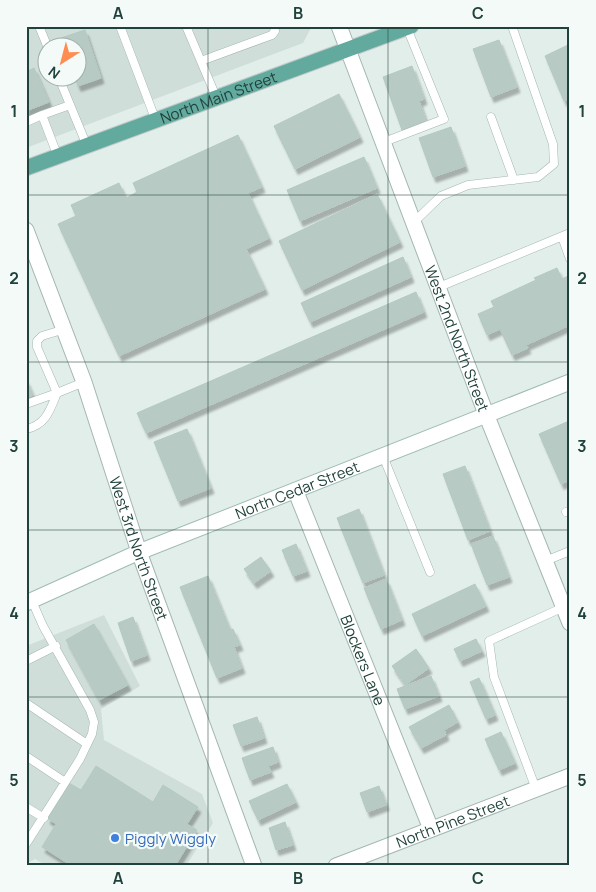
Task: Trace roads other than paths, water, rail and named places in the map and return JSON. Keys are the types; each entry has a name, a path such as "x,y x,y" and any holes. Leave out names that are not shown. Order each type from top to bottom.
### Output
{"main road":[{"name":"North Main Street","path":"26,168 409,27"}],"street":[{"name":"West 2nd North Street","path":"339,26 486,414 545,561 566,605 570,623"},
{"name":"West 3rd North Street","path":"26,230 30,249 84,382 140,552 254,866"},
{"name":"North Cedar Street","path":"29,602 140,552 296,492 486,414 570,382"},
{"name":"Blockers Lane","path":"296,492 431,829"},
{"name":"North Pine Street","path":"336,866 570,776"}],"lane":[{"path":"39,26 44,38"},
{"path":"120,26 156,121"},
{"path":"186,26 217,99"},
{"path":"201,61 272,35 275,31 274,26"},
{"path":"414,222 441,196 468,184 538,177 554,164 554,144 512,26"},
{"path":"384,142 444,119 409,27"},
{"path":"63,88 87,146"},
{"path":"26,122 70,105"},
{"path":"42,115 58,157"},
{"path":"491,117 514,180"},
{"path":"439,287 566,235 570,259"},
{"path":"26,429 40,425 49,414 57,393 37,347 37,341 42,336 64,330"},
{"path":"26,404 84,382"},
{"path":"383,456 430,572"},
{"path":"545,561 570,551"},
{"path":"26,844 66,782 92,734 94,722 90,710 56,646 29,602"},
{"path":"536,789 494,677 489,641 566,605"},
{"path":"26,661 56,646"},
{"path":"26,703 87,744"},
{"path":"26,756 66,782"},
{"path":"26,807 44,818"}],"place":[{"name":"Piggly Wiggly","path":"115,838"}]}
